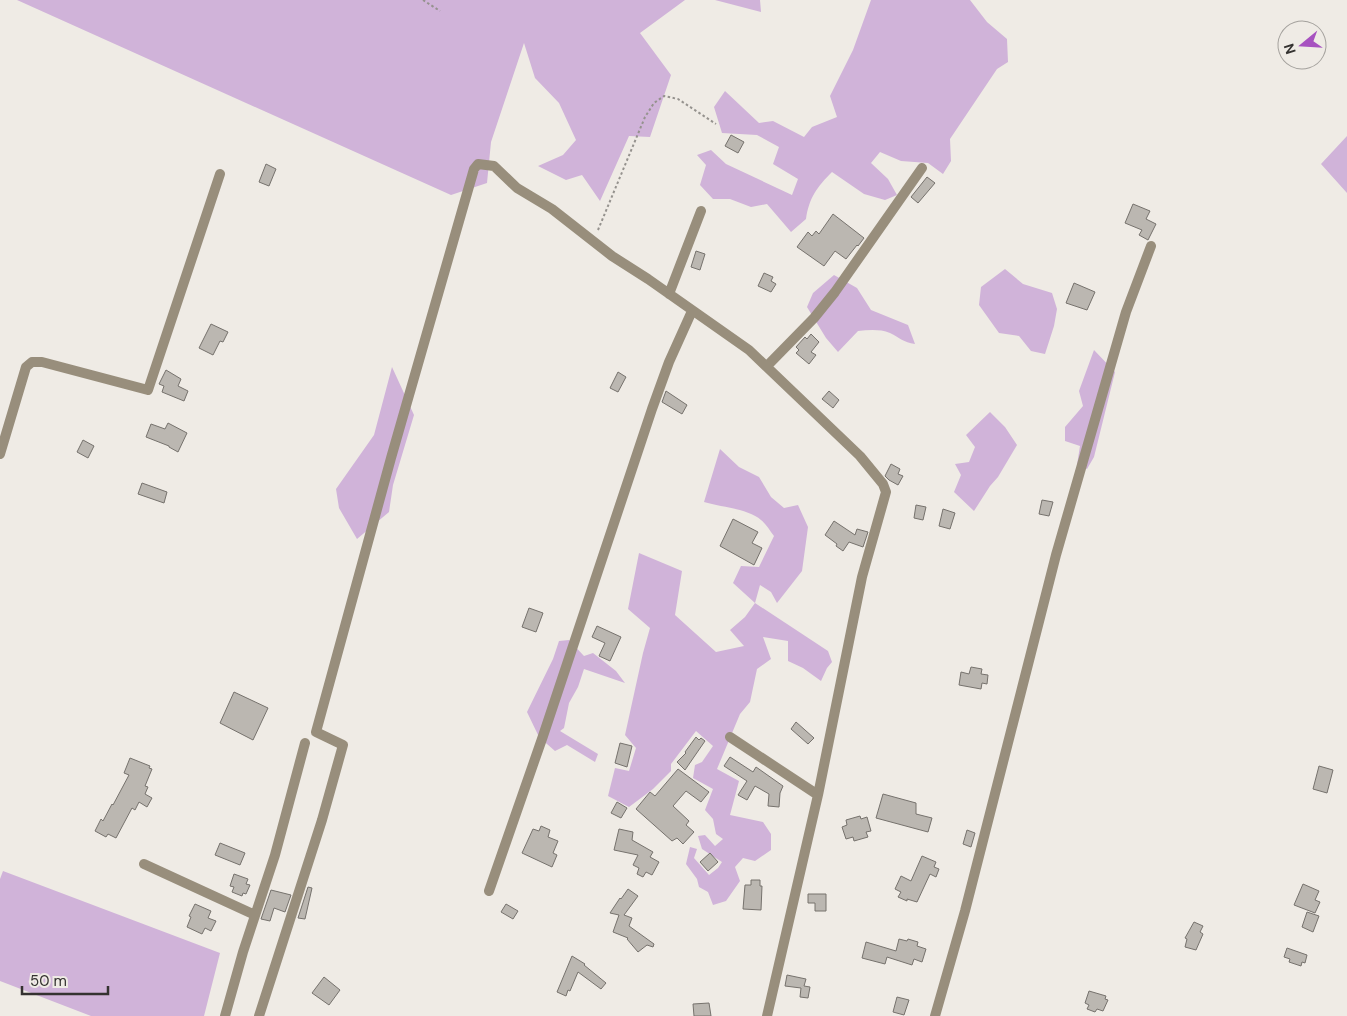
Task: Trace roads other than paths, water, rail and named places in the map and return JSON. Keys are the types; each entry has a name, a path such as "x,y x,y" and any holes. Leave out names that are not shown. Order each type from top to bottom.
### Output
{"street":[{"path":"259,1016 322,820 343,745 316,732 390,458 474,169 478,164 494,166 517,188 552,209 612,256 749,350 860,456 883,484 886,492 862,577 818,795 767,1016"},
{"path":"767,366 814,318 922,168"},
{"path":"0,454 26,367 32,362 42,362 148,390 220,174"},
{"path":"670,294 701,211"},
{"path":"934,1016 965,911 1062,536 1126,312 1151,246"},
{"path":"489,891 655,401 669,362 692,311"},
{"path":"730,737 818,795"},
{"path":"225,1016 275,855 305,743"},
{"path":"144,864 255,915"}]}
